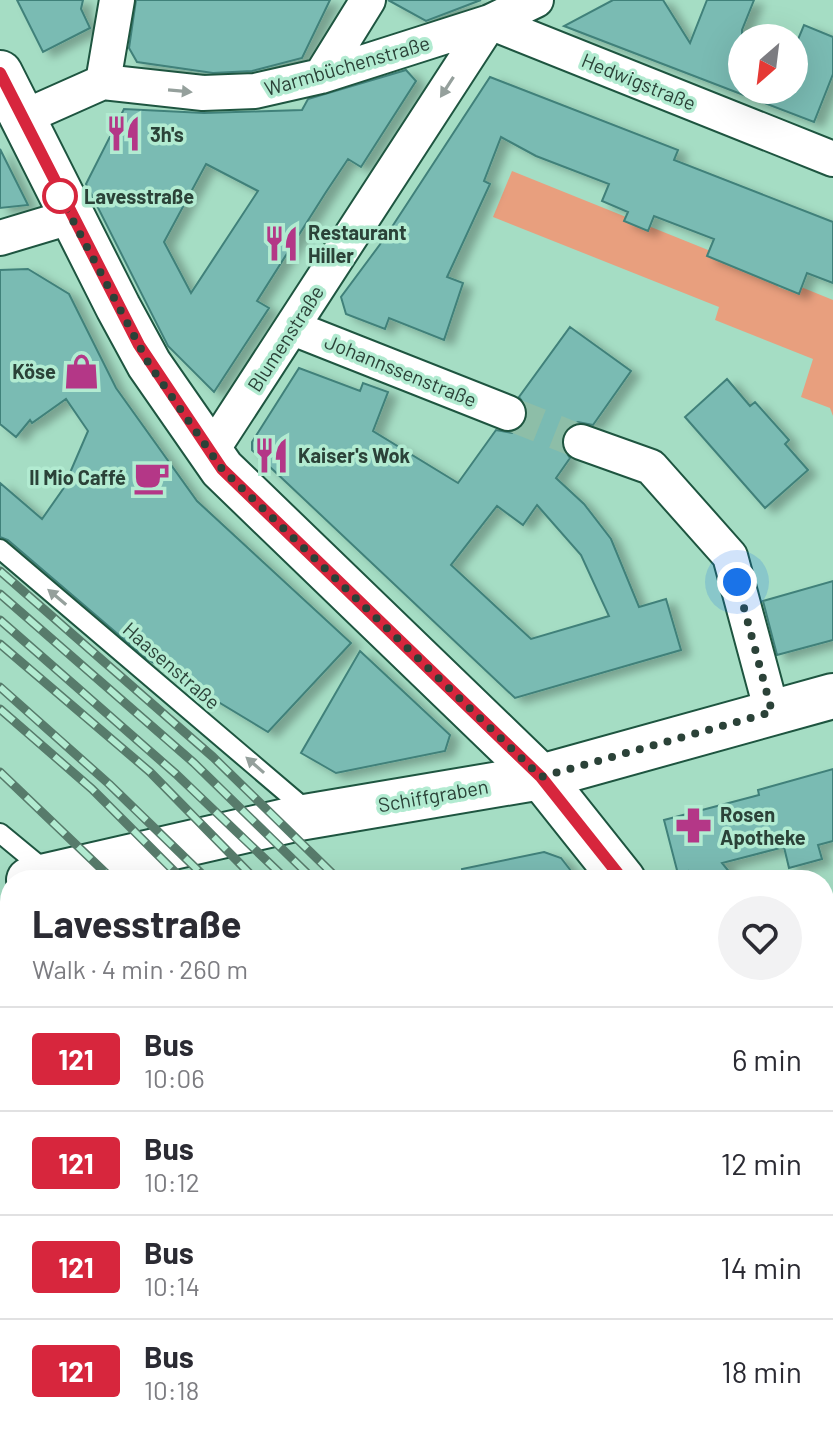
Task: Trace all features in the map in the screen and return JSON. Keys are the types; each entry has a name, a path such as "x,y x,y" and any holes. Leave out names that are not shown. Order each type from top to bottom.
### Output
{"street":[{"path":"22,118 103,82 117,0"},
{"path":"321,76 368,0"},
{"name":"Warmbüchenstraße","path":"103,82 216,93 255,91 321,76 490,22 536,0"},
{"name":"Hedwigstraße","path":"490,22 833,159"},
{"name":"Blumenstraße","path":"210,453 490,22"},
{"path":"0,73 70,217 149,364 222,469 541,777 615,870"},
{"path":"0,238 70,217"},
{"name":"Johannssenstraße","path":"293,328 508,413"},
{"path":"581,442 651,467 730,556 772,712"},
{"name":"Schiffgraben","path":"74,870 314,816 541,777 833,696"}],"lane":[{"name":"Haasenstraße","path":"0,549 314,816"},
{"path":"0,833 24,870"}],"shaded area":[{"path":"512,171 780,279 778,287 798,294 801,287 833,300 833,416 830,408 801,397 813,359 715,320 719,307 493,217"}],"building":[{"path":"17,0 83,0 81,9 90,28 43,52"},
{"path":"136,0 330,0 302,58 252,71 213,73 137,62 129,48"},
{"path":"388,0 481,0 426,21"},
{"path":"613,0 663,0 690,43 707,0 754,0 744,24 728,24 728,89 564,26"},
{"path":"808,27 833,37 833,74 814,122 767,104 808,104"},
{"path":"406,70 416,81 361,167 348,159 326,192 257,301 269,308 214,392 168,346 86,184 124,109 204,113 302,110 308,99","holes":["206,164 258,191 191,293 164,242"]},
{"path":"490,77 678,150 674,160 833,222 833,283 807,273 799,294 707,256 714,239 654,216 648,231 624,221 628,212 602,201 609,184 536,156 501,137 484,181 490,184 447,277 463,283 444,340 389,318 385,329 346,314 341,297 384,239"},
{"path":"0,149 28,205 0,208"},
{"path":"28,269 69,294 116,388 197,501 351,643 268,732 147,659 8,540 0,537 0,483 42,519 63,489 88,431 66,399 32,423 30,420 16,437 0,424 0,270"},
{"path":"570,327 631,371 593,425 578,422 568,427 561,445 570,458 556,478 584,504 611,539 639,607 666,599 681,650 515,698 252,450 252,442 299,368 360,391 363,383 388,392 373,431 458,483 496,430 512,433 526,421 528,409 519,397","holes":["537,505 581,555 609,616 531,639 451,565 497,506 523,525"]},
{"path":"727,379 750,406 755,402 789,440 785,444 808,470 765,508 685,417"},
{"path":"833,581 833,640 777,655 763,601"},
{"path":"360,651 450,735 445,751 336,773 301,753"},
{"path":"833,769 833,841 818,845 822,859 789,868 784,847 722,863 728,870 677,870 664,820 759,795 758,790"},
{"path":"544,852 561,858 570,870 462,870"}],"tunnel":[{"path":"508,413 581,442"}],"railway":[{"path":"0,571 213,757 329,870"},
{"path":"0,594 194,763 304,870"},
{"path":"0,620 176,774 277,870"},
{"path":"0,644 150,772 246,870"},
{"path":"0,687 109,784 198,870"},
{"path":"0,709 92,789 173,870"},
{"path":"0,772 103,870"}],"bus line":[{"name":"121","path":"0,73 70,217 149,364 222,469 541,777 615,870"}],"place":[{"name":"3h's","path":"124,134"},
{"name":"Lavesstraße","path":"60,196"},
{"name":"Restaurant Hiller","path":"282,244"},
{"name":"Köse","path":"82,371"},
{"name":"Kaiser's Wok","path":"272,455"},
{"name":"Il Mio Caffé","path":"152,477"},
{"name":"Rosen Apotheke","path":"694,826"}],"route":[{"path":"60,196 149,364 222,469 541,777 772,712 737,582"}]}
